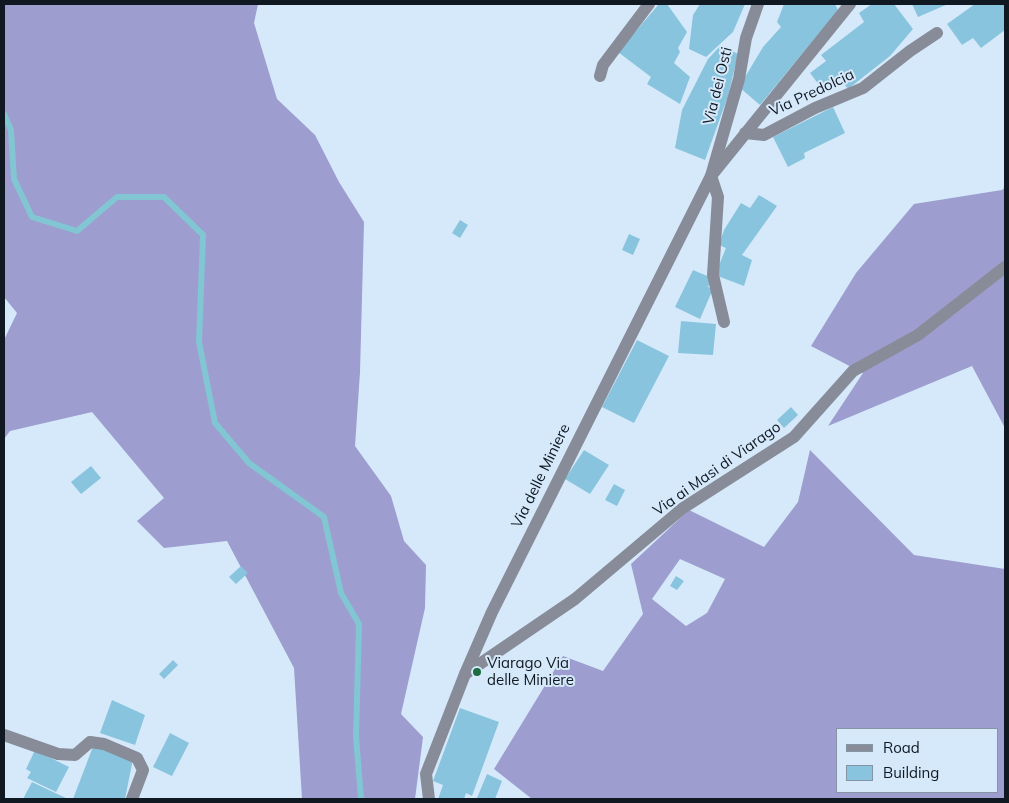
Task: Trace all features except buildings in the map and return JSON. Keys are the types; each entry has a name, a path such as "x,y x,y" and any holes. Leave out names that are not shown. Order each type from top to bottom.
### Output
{"street":[{"path":"600,76 603,65 649,4"},
{"name":"Via dei Osti","path":"711,176 739,79 746,38 758,4"},
{"name":"Via Predolcia","path":"711,176 850,4"},
{"name":"Via Predolcia","path":"745,133 764,135 815,108 863,88 910,51 937,33"},
{"path":"711,176 718,196 713,275 724,322"},
{"name":"Via delle Miniere","path":"429,799 426,774 465,674 492,612 711,176"},
{"name":"Via ai Masi di Viarago","path":"465,674 575,599 683,508 794,437 853,371 918,335 1005,267"},
{"path":"4,735 58,754 74,755 90,742 104,744 138,758 143,770 132,799"}],"shaded area":[{"path":"4,4 258,4 254,23 277,99 315,135 339,182 364,222 360,372 355,446 391,496 404,541 426,565 425,608 401,714 423,737 415,799 302,799 294,668 227,541 164,548 137,521 164,498 92,412 10,431 4,439 4,340 17,313 4,297"},
{"path":"1005,187 1005,428 972,366 828,426 863,373 811,346 856,273 914,204 1002,190"},
{"path":"810,450 914,555 1005,569 1005,799 532,799 494,769 563,656 603,671 643,614 631,564 689,510 764,547 798,502","holes":["680,559 725,579 707,613 686,626 652,599"]}],"waterway":[{"path":"4,114 11,130 14,179 32,217 77,231 117,197 164,197 203,235 199,342 215,423 249,463 324,517 341,593 359,624 356,737 361,799"}],"place":[{"name":"Viarago Via delle Miniere","path":"477,672"}]}
